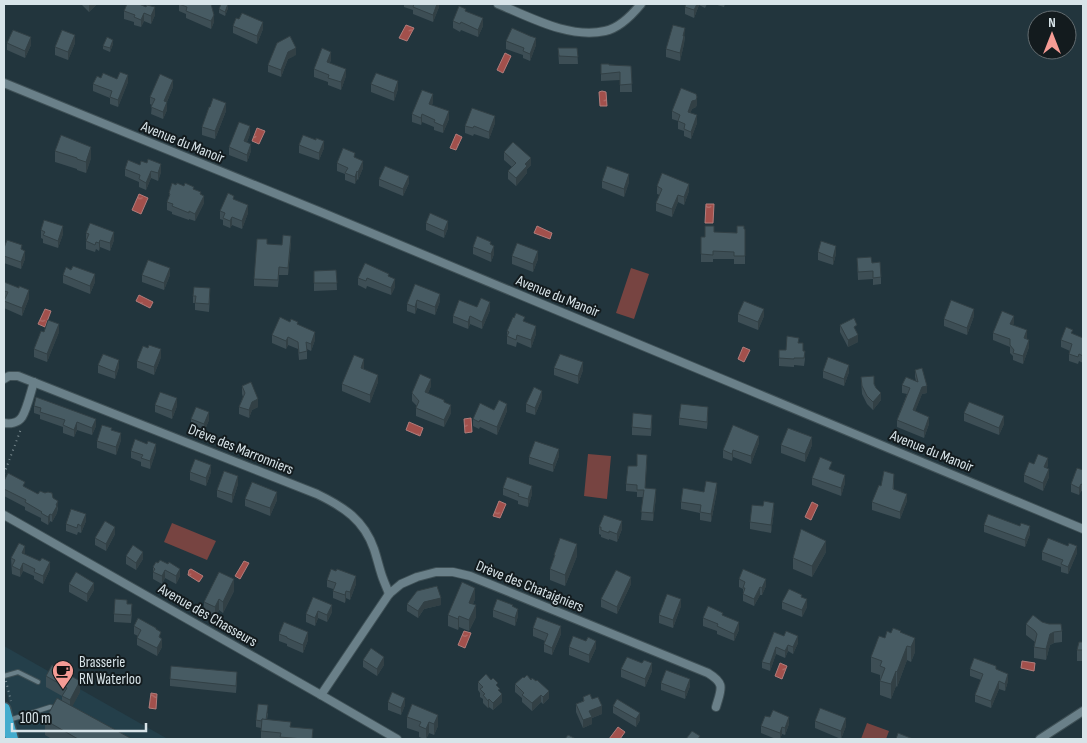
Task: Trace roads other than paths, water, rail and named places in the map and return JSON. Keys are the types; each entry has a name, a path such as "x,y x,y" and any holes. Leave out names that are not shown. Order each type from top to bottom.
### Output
{"main road":[{"path":"5,714 9,737"}],"street":[{"path":"498,4 568,31 590,33 606,31 618,25 641,4"},
{"name":"Avenue du Manoir","path":"4,83 323,213 1083,529"},
{"name":"Drève des Marronniers","path":"4,379 9,376 18,376 34,382 317,494 337,504 355,517 368,533 389,594"},
{"path":"4,423 14,423 22,417 34,382"},
{"name":"Avenue des Chasseurs","path":"4,515 397,739"},
{"name":"Drève des Chataigniers","path":"321,695 389,594 401,584 417,577 436,572 453,572 470,576 708,673 717,678 721,685 716,706"},
{"path":"1040,739 1083,711"}],"lane":[{"path":"4,676 18,672 38,682"},
{"path":"5,714 50,707 58,709"}],"water":[{"path":"406,25 414,28 407,41 399,38"},
{"path":"505,53 511,56 503,73 497,70"},
{"path":"599,92 606,92 607,106 600,106"},
{"path":"257,128 265,131 259,144 252,141"},
{"path":"456,134 462,137 456,150 450,148"},
{"path":"139,194 148,198 141,214 132,210"},
{"path":"706,204 714,204 713,223 705,223"},
{"path":"537,226 552,233 550,239 534,233"},
{"path":"139,295 153,302 150,308 136,301"},
{"path":"45,309 51,311 45,327 38,324"},
{"path":"743,347 750,350 744,362 738,359"},
{"path":"471,418 472,432 465,433 464,419"},
{"path":"409,422 423,428 420,436 406,430"},
{"path":"499,501 506,504 500,518 493,516"},
{"path":"812,502 818,505 811,520 805,517"},
{"path":"244,561 249,563 240,579 235,576"},
{"path":"191,569 203,576 199,582 188,575"},
{"path":"464,631 471,633 465,648 458,645"},
{"path":"1022,661 1035,663 1034,671 1021,668"},
{"path":"780,663 787,666 782,679 775,676"},
{"path":"151,693 157,694 156,709 149,708"},
{"path":"618,727 625,732 620,739 609,739"}],"place":[{"name":"Brasserie RN Waterloo","path":"63,690"}]}
